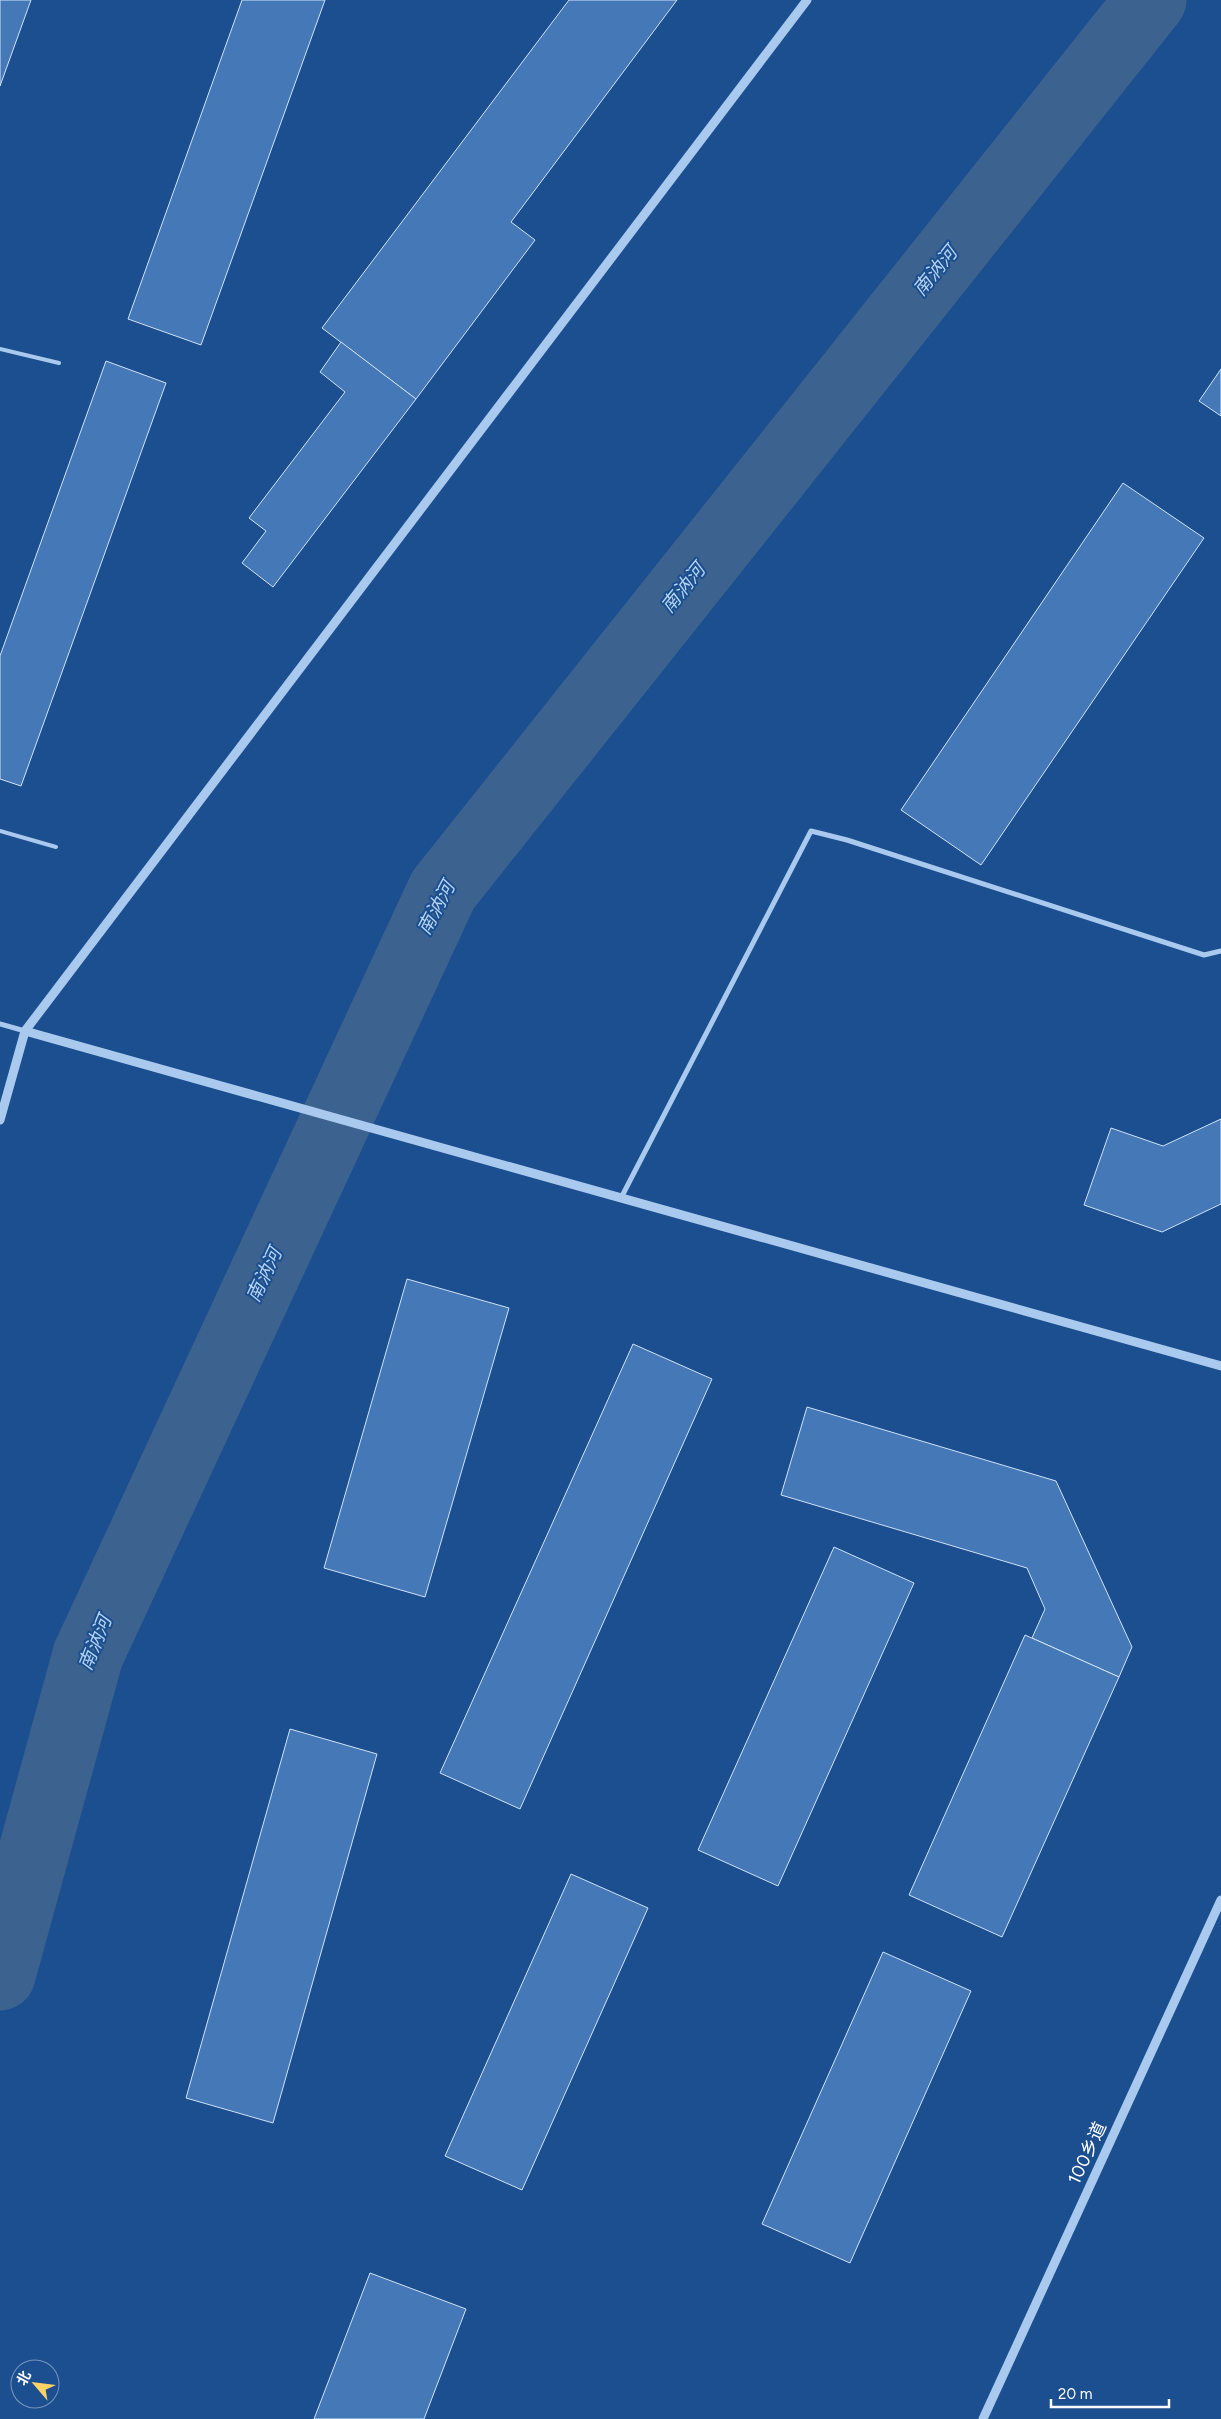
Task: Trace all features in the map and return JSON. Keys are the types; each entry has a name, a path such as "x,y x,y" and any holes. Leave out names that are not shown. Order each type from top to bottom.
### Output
{"street":[{"path":"0,1120 25,1031 807,0"},
{"path":"621,1198 811,831 847,840 1204,955 1221,951"},
{"path":"0,1024 1221,1366"},
{"name":"100乡道","path":"983,2419 1221,1900"}],"lane":[{"path":"0,349 59,363"},
{"path":"0,831 56,847"}],"building":[{"path":"0,0 31,0 0,86"},
{"path":"242,0 325,0 201,345 128,319"},
{"path":"569,0 677,0 511,222 535,240 416,399 322,328"},
{"path":"341,342 416,399 273,587 242,563 266,531 249,518 345,392 320,372"},
{"path":"106,361 166,383 21,786 0,779 0,656"},
{"path":"1221,369 1221,416 1199,401"},
{"path":"1123,483 1204,538 981,865 901,810"},
{"path":"1221,1119 1221,1204 1162,1232 1084,1205 1111,1128 1163,1146"},
{"path":"407,1279 509,1308 425,1597 324,1568"},
{"path":"633,1344 712,1379 520,1809 440,1773"},
{"path":"807,1407 1056,1481 1132,1647 1119,1677 1032,1638 1045,1609 1027,1568 781,1495"},
{"path":"834,1547 914,1583 778,1886 698,1850"},
{"path":"1025,1635 1119,1677 1002,1937 909,1895"},
{"path":"290,1729 377,1754 273,2123 186,2098"},
{"path":"571,1874 648,1908 522,2190 445,2156"},
{"path":"883,1952 971,1991 850,2263 762,2224"},
{"path":"370,2273 466,2309 424,2419 314,2419"}],"waterway":[{"name":"南汭河","path":"0,1975 88,1655 443,890 1151,0"}]}
